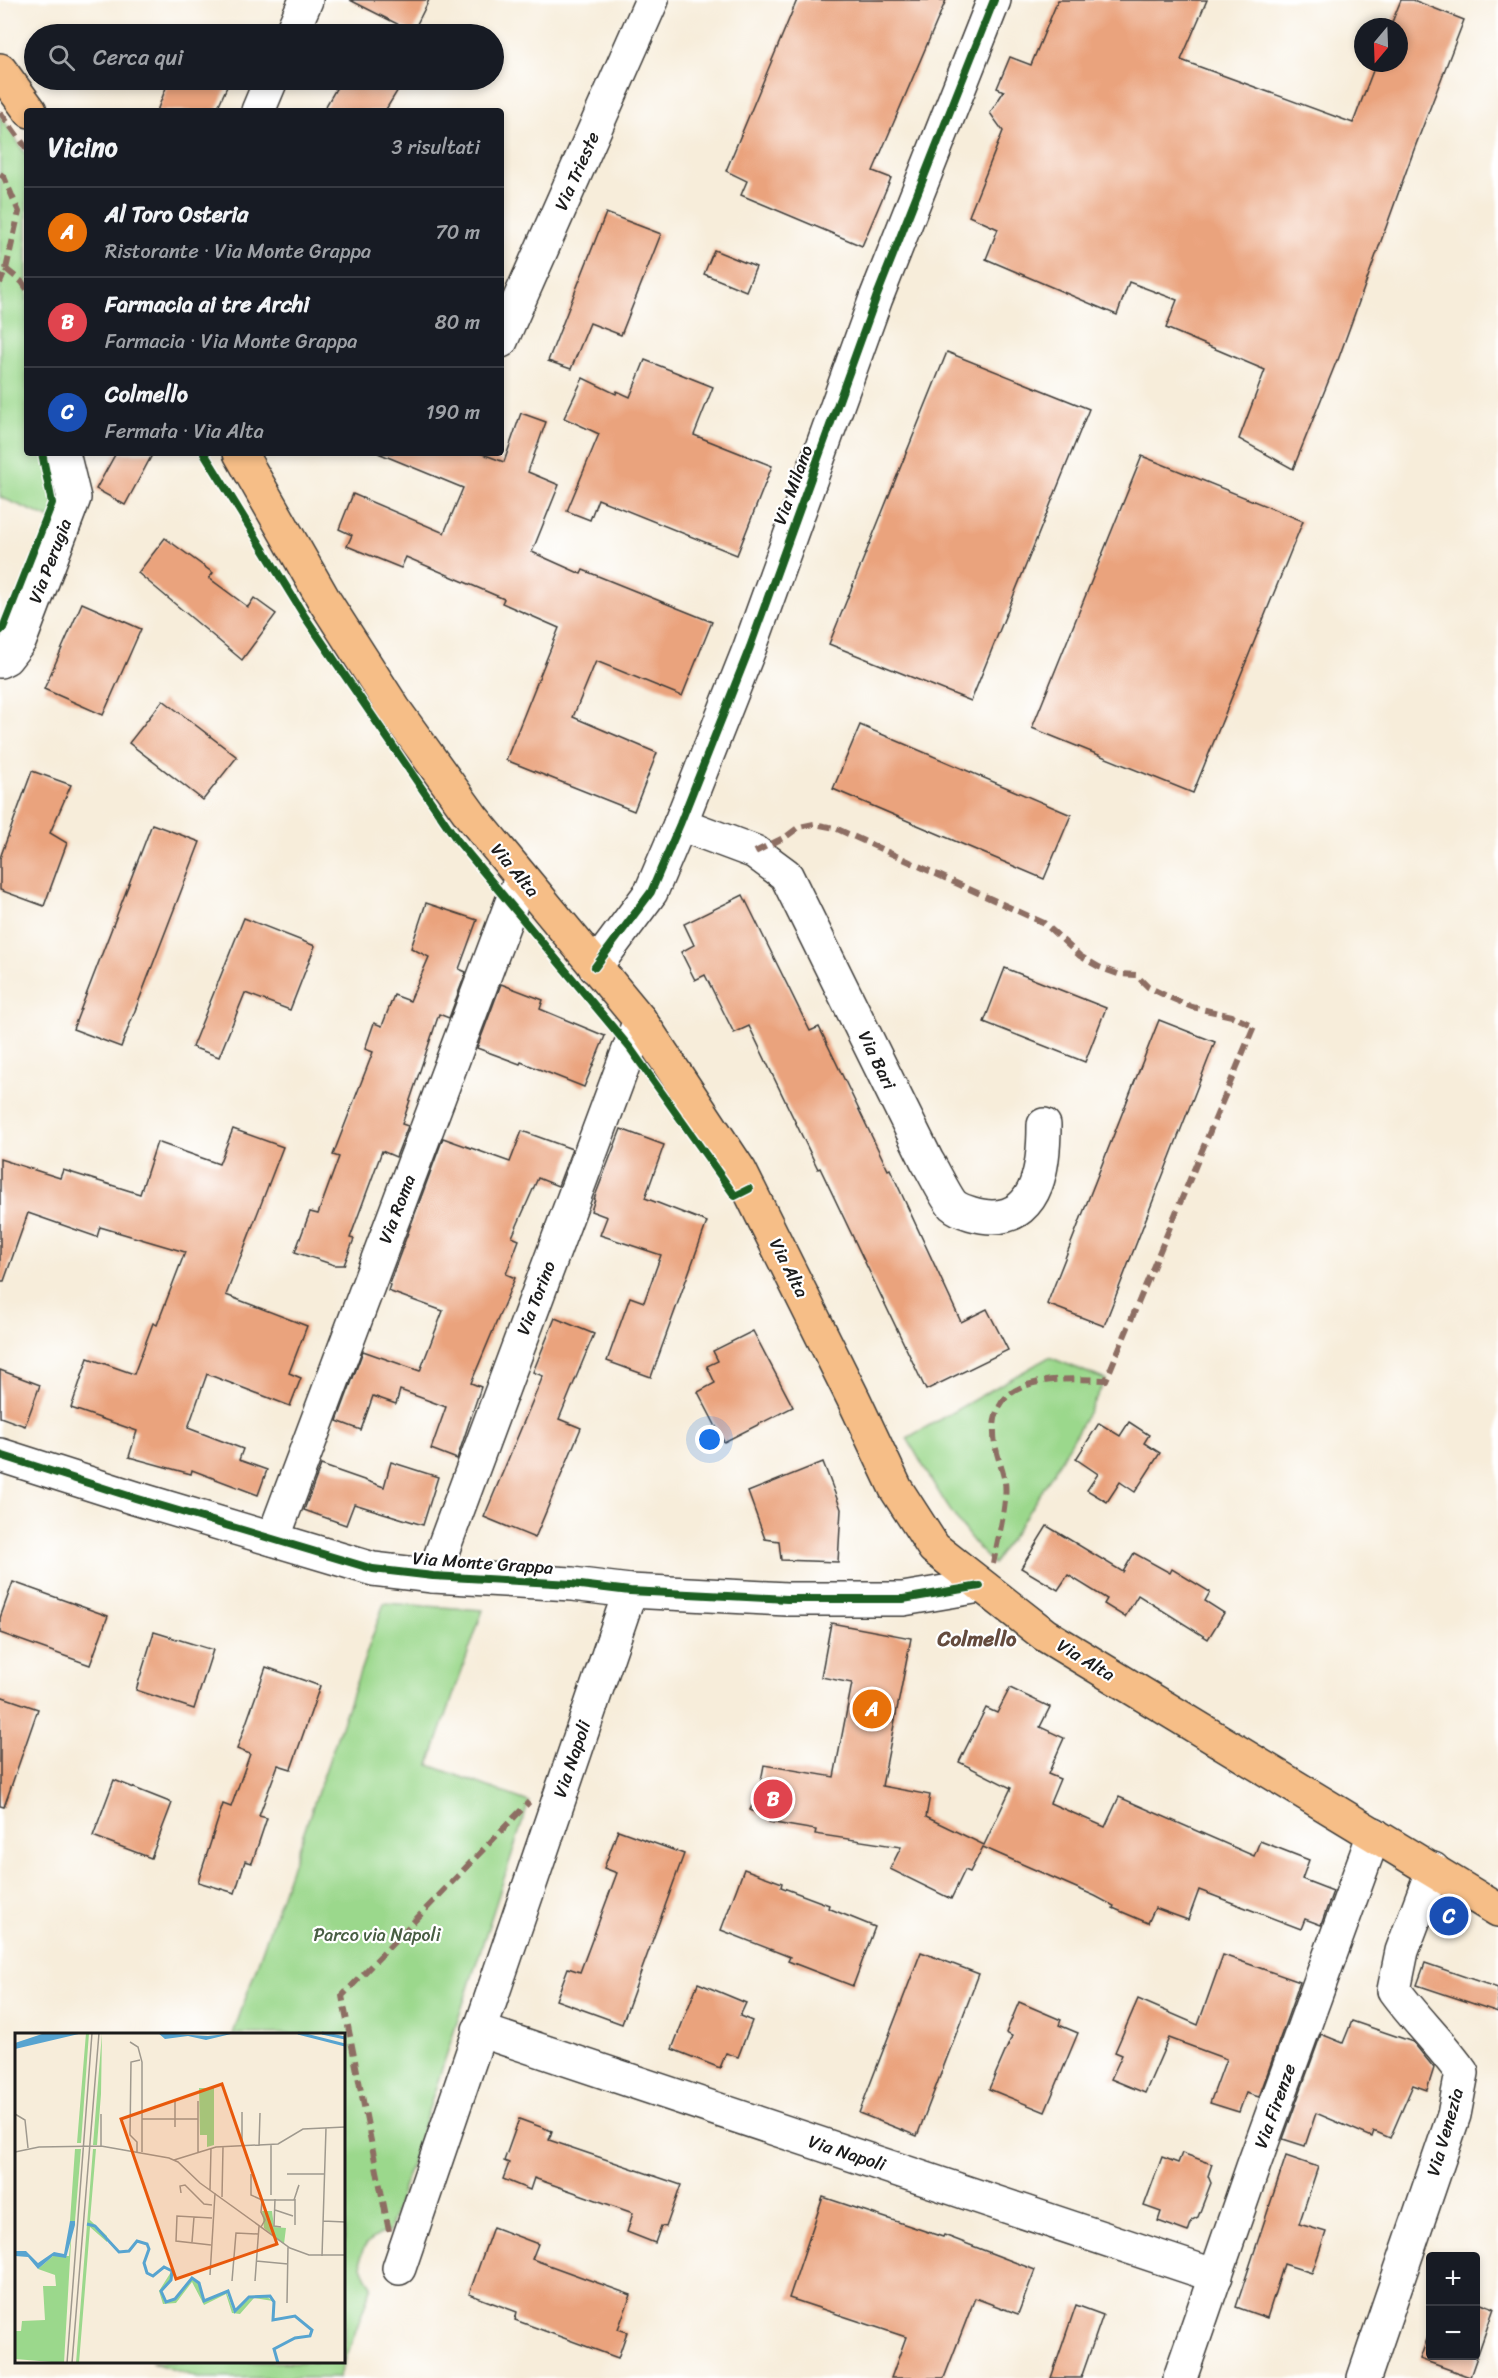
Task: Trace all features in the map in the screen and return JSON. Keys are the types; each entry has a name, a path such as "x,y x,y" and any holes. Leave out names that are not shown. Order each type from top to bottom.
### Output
{"main road":[{"path":"0,70 28,108"},
{"name":"Via Alta","path":"242,456 324,600 394,709 472,817 640,1020 740,1171 896,1489 934,1548 1045,1635 1498,1910"}],"street":[{"path":"295,24 306,0"},
{"name":"Via Trieste","path":"504,334 652,0"},
{"name":"Via Milano","path":"595,967 651,892 680,824 750,648 876,298 994,0"},
{"path":"259,108 267,90"},
{"name":"Via Perugia","path":"0,661 6,658 20,639 74,498 64,456"},
{"name":"Via Bari","path":"680,824 755,852 786,876 927,1161 953,1205 981,1217 1000,1217 1018,1210 1036,1188 1044,1155 1044,1125"},
{"name":"Via Roma","path":"273,1539 521,878"},
{"name":"Via Torino","path":"433,1576 640,1020"},
{"name":"Via Monte Grappa","path":"0,1455 373,1569 433,1576 572,1584 630,1591 787,1599 903,1599 980,1586"},
{"name":"Via Napoli","path":"399,2268 630,1591"},
{"name":"Via Firenze","path":"1180,2378 1374,1834"},
{"name":"Via Venezia","path":"1364,2378 1454,2115 1462,2073 1444,2047 1410,2011 1394,1990 1402,1951 1433,1869"},
{"name":"Via Napoli","path":"479,2030 1216,2276"}],"green space":[{"path":"0,115 24,151 24,456 47,456 56,504 51,519 0,497"},
{"path":"1049,1357 1106,1380 1052,1474 993,1564 956,1519 907,1438"},
{"name":"Parco via Napoli","path":"384,1603 483,1610 429,1765 529,1802 389,2231 371,2240 362,2252 362,2267 372,2285 345,2361 345,2033 233,2033"},
{"name":"Parco via Napoli","path":"154,2363 344,2363 339,2378 198,2378"}],"building":[{"path":"350,0 429,0 417,24 397,24"},
{"path":"797,0 946,0 873,171 891,178 862,246 741,195 747,181 726,171"},
{"path":"1058,0 1207,0 1181,60 1353,123 1373,72 1408,72 1408,18 1394,18 1401,0 1413,0 1464,20 1415,147 1338,360 1293,469 1239,439 1265,370 1166,328 1177,300 1129,282 1117,315 986,259 998,229 969,216 1003,131 990,113 1004,91 997,88 1010,57 1031,65"},
{"path":"165,90 225,90 217,108 158,108"},
{"path":"335,90 398,90 387,108 325,108"},
{"path":"606,213 661,234 621,335 590,323 571,369 548,361"},
{"path":"714,250 756,267 746,291 704,274"},
{"path":"947,352 1089,409 971,701 829,644"},
{"path":"645,360 713,387 694,435 772,466 737,555 598,499 590,520 567,511 599,434 564,418 583,378 616,394 617,391 630,397"},
{"path":"521,413 546,422 528,472 559,485 532,552 581,574 583,570 712,622 682,696 596,661 573,717 657,753 634,811 506,760 559,628 502,603 504,599 406,557 401,568 347,546 352,535 339,529 353,494 444,533 463,488 385,456 488,456 504,462"},
{"path":"114,456 151,456 125,505 96,489"},
{"path":"1142,456 1303,521 1193,793 1032,728"},
{"path":"165,538 213,573 209,578 248,607 254,598 276,614 242,660 138,573"},
{"path":"82,603 141,629 103,715 44,689"},
{"path":"163,700 237,757 203,800 129,743"},
{"path":"860,725 1071,815 1044,879 833,789"},
{"path":"32,771 71,785 50,833 67,843 44,906 0,890 0,858"},
{"path":"152,824 200,842 121,1047 73,1029"},
{"path":"743,895 810,1031 819,1027 888,1170 890,1169 961,1322 987,1309 1008,1350 926,1390 749,1026 734,1033 705,975 695,980 681,952 694,945 684,924"},
{"path":"426,903 477,920 459,969 466,972 449,1018 439,1014 402,1124 408,1126 396,1157 382,1151 350,1238 354,1239 344,1265 334,1265 295,1252 310,1212 318,1214 339,1157 333,1155 373,1052 365,1049 374,1023 382,1026 394,995 410,1001 429,957 411,948"},
{"path":"244,918 315,946 290,1010 245,993 219,1057 192,1047"},
{"path":"1005,968 1106,1008 1085,1062 984,1022"},
{"path":"501,984 543,1000 540,1009 605,1036 584,1087 521,1062 520,1064 477,1048"},
{"path":"1159,1020 1215,1042 1104,1326 1047,1304"},
{"path":"233,1129 283,1147 226,1295 307,1326 289,1373 301,1378 290,1406 207,1374 188,1428 243,1449 239,1460 267,1470 258,1495 192,1470 191,1474 129,1457 137,1431 71,1408 88,1358 134,1374 153,1323 157,1325 185,1252 100,1227 97,1237 28,1213 4,1281 0,1281 0,1159 60,1178 63,1170 140,1194 157,1142 219,1164"},
{"path":"621,1129 664,1145 645,1198 707,1222 651,1377 607,1361 630,1297 644,1302 661,1255 600,1235 607,1217 591,1211"},
{"path":"522,1131 572,1149 558,1186 538,1178 512,1237 519,1240 506,1274 515,1278 471,1383 481,1387 457,1459 431,1449 446,1407 400,1390 396,1404 373,1396 361,1430 337,1421 363,1351 420,1371 443,1311 388,1291 443,1138 510,1162"},
{"path":"555,1318 594,1334 559,1419 581,1428 535,1538 484,1517 543,1376 533,1372"},
{"path":"753,1331 793,1407 724,1442 698,1392 715,1383 707,1366 718,1361 713,1351"},
{"path":"0,1370 40,1385 25,1426 0,1417"},
{"path":"1129,1422 1149,1435 1144,1443 1160,1453 1135,1492 1120,1482 1107,1502 1087,1490 1098,1474 1076,1459 1099,1423 1120,1436"},
{"path":"391,1462 438,1477 423,1525 354,1504 346,1525 304,1510 321,1465 384,1487"},
{"path":"823,1462 841,1509 838,1562 781,1560 779,1541 765,1539 748,1492"},
{"path":"1047,1526 1123,1572 1134,1553 1170,1573 1172,1569 1210,1592 1205,1601 1224,1613 1208,1639 1138,1595 1125,1617 1104,1604 1107,1599 1068,1575 1058,1590 1021,1568"},
{"path":"13,1582 108,1616 90,1665 0,1633 0,1618"},
{"path":"831,1623 911,1638 882,1786 930,1795 926,1817 984,1845 1011,1788 959,1762 986,1708 997,1713 1010,1688 1050,1707 1040,1727 1064,1738 1048,1774 1060,1779 1050,1803 1105,1827 1119,1797 1254,1856 1260,1841 1309,1860 1302,1879 1333,1891 1321,1925 1305,1919 1301,1929 1199,1890 1188,1920 1155,1908 1148,1923 1113,1908 1114,1906 1095,1896 983,1847 970,1872 965,1870 951,1899 890,1869 901,1847 815,1834 816,1830 769,1822 769,1819 750,1810 759,1791 764,1765 834,1777 852,1683 821,1677"},
{"path":"154,1632 213,1650 194,1709 136,1690"},
{"path":"266,1667 320,1686 291,1769 278,1765 259,1816 267,1818 252,1863 245,1861 235,1893 198,1882 223,1804 231,1807 250,1754 237,1749"},
{"path":"0,1696 38,1709 4,1807 0,1806"},
{"path":"114,1780 172,1803 151,1858 93,1836"},
{"path":"618,1830 684,1854 622,2024 556,2000 568,1968 580,1972 617,1873 604,1868"},
{"path":"744,1869 782,1883 781,1887 829,1905 828,1908 875,1927 853,1986 788,1961 790,1957 721,1930"},
{"path":"921,1952 979,1974 917,2136 859,2113"},
{"path":"1223,1955 1300,1982 1259,2097 1246,2093 1239,2112 1210,2103 1226,2059 1169,2038 1145,2093 1111,2079 1122,2055 1115,2052 1138,1999 1198,2025"},
{"path":"1425,1963 1498,1988 1498,2012 1417,1985"},
{"path":"698,1983 746,2003 740,2016 752,2021 738,2057 726,2053 720,2068 672,2049"},
{"path":"1019,2002 1061,2020 1059,2025 1078,2033 1045,2112 989,2089 1012,2036 1006,2033"},
{"path":"1352,2021 1413,2042 1434,2068 1427,2090 1413,2085 1390,2138 1374,2131 1372,2137 1316,2113 1305,2146 1283,2139 1321,2034 1343,2043"},
{"path":"519,2119 552,2131 549,2140 681,2185 666,2227 661,2226 655,2243 627,2232 633,2213 534,2178 530,2190 503,2179 509,2163 504,2161"},
{"path":"1182,2153 1212,2164 1208,2176 1211,2183 1198,2217 1192,2220 1188,2232 1158,2221 1161,2212 1144,2206 1162,2157 1178,2163"},
{"path":"1286,2156 1318,2167 1299,2224 1326,2232 1312,2273 1284,2264 1267,2318 1236,2307"},
{"path":"823,2197 943,2237 944,2235 1035,2270 1018,2314 975,2298 944,2378 891,2378 906,2337 789,2298"},
{"path":"493,2227 538,2244 532,2259 631,2295 618,2329 627,2332 618,2358 515,2320 517,2312 469,2294"},
{"path":"1480,2303 1494,2308 1480,2348"},
{"path":"1076,2305 1103,2315 1081,2378 1051,2378"},
{"path":"1426,2342 1426,2360 1476,2360 1470,2377 1420,2359"}],"marked path":[{"path":"0,112 24,145"},
{"path":"0,174 4,177 19,212 6,269 0,283"},
{"path":"6,269 24,285"},
{"path":"755,852 787,836 799,827 814,824 835,828 1044,923 1080,956 1099,967 1118,974 1136,975 1148,987 1171,998 1192,1007 1232,1016 1254,1026 1106,1380 1070,1379 1034,1383 1017,1389 1005,1399 997,1413 994,1439 1006,1490 993,1564"},
{"path":"389,2231 342,1996 529,1802"}],"cycle path":[{"path":"595,967 651,892 680,824 750,647 876,298 994,0"},
{"path":"0,631 52,503 43,456"},
{"path":"206,456 305,617 457,840 630,1048 735,1196 749,1189"},
{"path":"0,1455 373,1569 433,1576 572,1584 630,1591 787,1599 903,1599 980,1586"}],"place":[{"name":"Al Toro Osteria","path":"872,1709"},
{"name":"Farmacia ai tre Archi","path":"773,1799"},
{"name":"Colmello","path":"1449,1916"}],"district":[{"name":"Colmello","path":"977,1639"}]}
